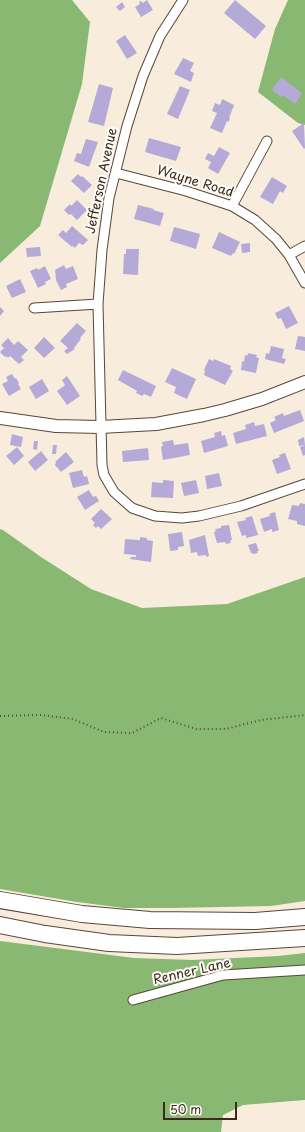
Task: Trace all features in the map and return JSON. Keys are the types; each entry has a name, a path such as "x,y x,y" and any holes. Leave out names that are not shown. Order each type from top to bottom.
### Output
{"highway":[{"path":"0,900 82,914 150,920 255,921 305,917"},
{"path":"0,925 45,934 109,943 177,946 305,938"}],"street":[{"name":"Jefferson Avenue","path":"178,2 160,36 143,76 127,126 109,198 104,232 98,304 102,465 109,485 114,492 132,508 155,516 182,518 199,516 241,506 305,484"},
{"path":"232,206 267,141"},
{"name":"Wayne Road","path":"116,173 186,191 232,206 255,220 276,239 289,255 305,283"},
{"path":"289,255 305,246"},
{"path":"34,308 98,304"},
{"path":"0,418 56,426 100,427 156,424 204,415 262,399 305,382"},
{"name":"Renner Lane","path":"133,1000 224,975 305,970"}],"path":[{"path":"0,716 41,715 73,719 104,732 132,733 161,718 196,729 226,729 261,720 305,715"}],"green space":[{"path":"0,0 72,0 90,22 82,84 40,226 0,263"},
{"path":"288,0 305,0 305,125 298,123 258,92 275,29"},
{"path":"0,529 91,589 142,608 227,604 305,577 305,901 271,906 124,908 0,889"},
{"path":"0,941 134,958 192,960 278,956 305,953 305,1100 243,1105 223,1115 221,1132 0,1132"}],"building":[{"path":"147,0 153,10 141,17 135,7 140,4 139,2 141,1 143,3"},
{"path":"235,0 266,26 255,39 224,13"},
{"path":"122,2 125,7 120,11 116,7"},
{"path":"125,35 137,53 127,59 116,41"},
{"path":"183,58 194,63 190,71 194,73 191,82 174,74"},
{"path":"281,77 302,93 295,104 283,95 281,97 272,90"},
{"path":"99,84 113,88 104,126 88,122"},
{"path":"180,86 190,90 178,119 167,114"},
{"path":"222,99 234,105 229,122 227,121 222,133 210,128 217,113 212,111 215,103 220,105"},
{"path":"304,123 305,148 304,149 292,131"},
{"path":"149,138 181,147 176,161 145,152"},
{"path":"86,139 98,142 89,167 74,161 77,153 81,154"},
{"path":"219,147 230,153 218,174 208,168 211,162 205,159 208,153 214,156"},
{"path":"78,174 92,185 84,193 71,181"},
{"path":"272,177 287,186 283,193 280,191 273,204 260,197"},
{"path":"77,200 87,210 77,220 64,210"},
{"path":"138,205 164,213 160,226 134,219"},
{"path":"72,226 88,240 83,245 79,243 75,248 58,235 63,230 66,233"},
{"path":"174,227 200,234 196,249 170,241"},
{"path":"219,232 240,242 234,254 233,253 231,256 212,248"},
{"path":"250,243 250,252 242,253 241,244"},
{"path":"40,247 41,256 27,257 26,248"},
{"path":"126,249 139,249 138,275 123,274 124,254 126,254"},
{"path":"64,265 66,269 73,266 78,279 66,284 67,287 61,290 56,280 55,270"},
{"path":"45,266 51,279 45,282 46,284 38,288 30,271 37,268 38,270"},
{"path":"20,279 26,292 12,298 6,286"},
{"path":"289,306 298,323 286,329 281,318 278,319 275,313"},
{"path":"0,307 4,311 0,316"},
{"path":"77,323 86,331 80,338 81,339 74,348 75,349 67,354 64,351 68,348 60,341"},
{"path":"298,336 305,337 305,351 295,349"},
{"path":"44,337 55,348 44,358 34,348"},
{"path":"8,338 14,345 18,341 28,350 21,357 24,360 19,364 10,356 8,358 6,356 5,357 0,352 4,348 1,345"},
{"path":"271,346 284,349 282,358 286,359 284,364 265,359 266,353 269,354"},
{"path":"248,353 257,355 256,357 259,358 256,373 241,370 242,361 244,362 245,355 247,356"},
{"path":"209,359 213,361 214,359 231,366 230,369 233,371 225,385 204,375 204,370"},
{"path":"172,368 196,379 187,399 174,393 176,387 165,382"},
{"path":"123,370 156,386 151,397 144,394 142,396 136,393 137,391 118,380"},
{"path":"12,374 19,383 18,384 21,389 9,396 2,384 8,381 6,377"},
{"path":"67,376 80,396 67,405 57,391 65,385 62,380"},
{"path":"42,379 49,391 36,399 29,387"},
{"path":"300,410 304,421 274,433 270,423 276,420 274,417 283,413 284,416"},
{"path":"254,422 255,426 264,424 267,436 236,444 233,433 246,429 245,425"},
{"path":"221,431 222,436 225,435 228,446 204,453 201,441 215,437 214,433"},
{"path":"12,434 23,437 21,447 10,445"},
{"path":"304,437 305,445 299,446 298,440"},
{"path":"173,440 174,445 188,443 190,455 163,460 161,447 163,446 162,442"},
{"path":"34,441 38,441 37,450 33,449"},
{"path":"53,445 57,445 56,454 52,454"},
{"path":"305,445 305,455 303,456 300,447"},
{"path":"17,447 24,456 14,465 6,456"},
{"path":"148,448 149,460 123,462 122,451"},
{"path":"41,451 48,460 35,471 28,462"},
{"path":"66,452 74,462 61,472 55,465 55,462"},
{"path":"285,453 291,469 277,474 272,460"},
{"path":"82,470 84,477 87,476 89,484 73,488 69,473"},
{"path":"219,473 222,486 207,489 205,476"},
{"path":"163,480 174,481 173,498 151,497 152,482 163,483"},
{"path":"196,480 199,493 184,496 181,483"},
{"path":"89,490 93,497 96,496 99,501 85,510 77,497"},
{"path":"300,503 305,504 305,526 297,524 297,521 288,519 292,505 299,506"},
{"path":"101,509 112,519 101,529 98,526 96,528 93,525 95,523 91,519"},
{"path":"275,512 279,530 272,532 272,529 264,532 260,519 270,516 269,514"},
{"path":"252,516 258,535 246,538 246,535 242,536 237,522 246,520 245,518"},
{"path":"229,525 232,540 230,541 231,543 217,543 214,532 216,531 215,529 221,528 221,526"},
{"path":"182,532 184,546 178,547 178,550 170,551 168,534"},
{"path":"205,535 209,556 198,556 197,552 191,553 189,540"},
{"path":"140,537 153,541 151,562 130,559 131,557 136,557 136,555 124,554 125,539 140,540"},
{"path":"256,543 259,551 257,551 258,553 253,554 251,553 248,545"}]}
